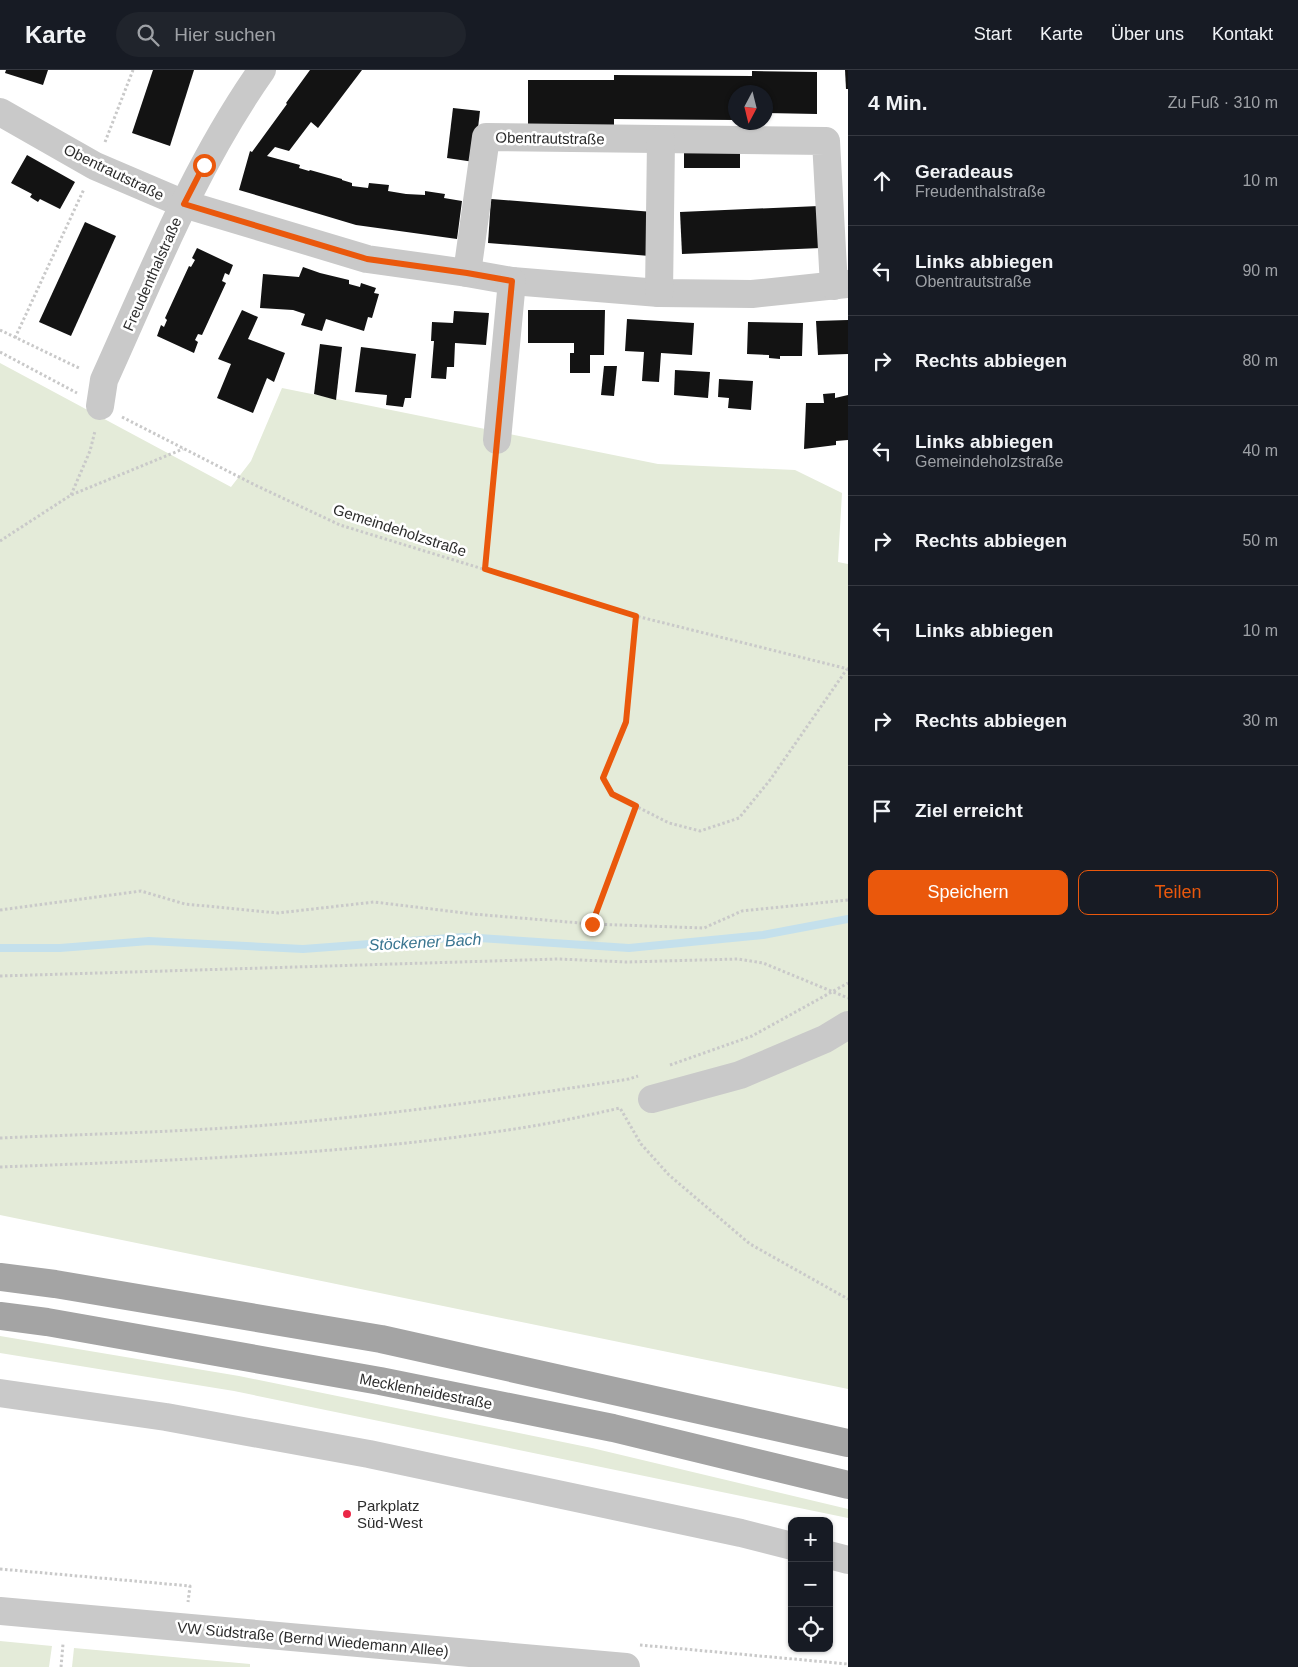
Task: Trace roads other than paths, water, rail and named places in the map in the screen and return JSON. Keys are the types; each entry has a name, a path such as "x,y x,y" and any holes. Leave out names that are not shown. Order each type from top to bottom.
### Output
{"main road":[{"path":"0,1277 55,1284 381,1339 848,1443"},
{"name":"Mecklenheidestraße","path":"0,1316 47,1322 380,1381 613,1428 848,1485"}],"street":[{"name":"Freudenthalstraße","path":"100,406 104,380 184,204 246,92 262,70"},
{"name":"Obentrautstraße","path":"0,112 95,166 184,204 367,259 512,281 659,293 752,294 841,285 826,141 486,137 467,273"},
{"path":"659,293 661,140"},
{"path":"497,440 512,281"},
{"path":"652,1099 740,1075 825,1039 848,1025"},
{"path":"0,1393 175,1419 406,1462 741,1533 788,1545"},
{"path":"833,1556 848,1560"},
{"name":"VW Südstraße (Bernd Wiedemann Allee)","path":"0,1611 626,1667"}],"waterway":[{"name":"Stöckener Bach","path":"0,948 60,948 149,941 303,949 463,937 629,948 763,935 848,919"}],"place":[{"name":"Parkplatz Süd-West","path":"347,1514"}]}
